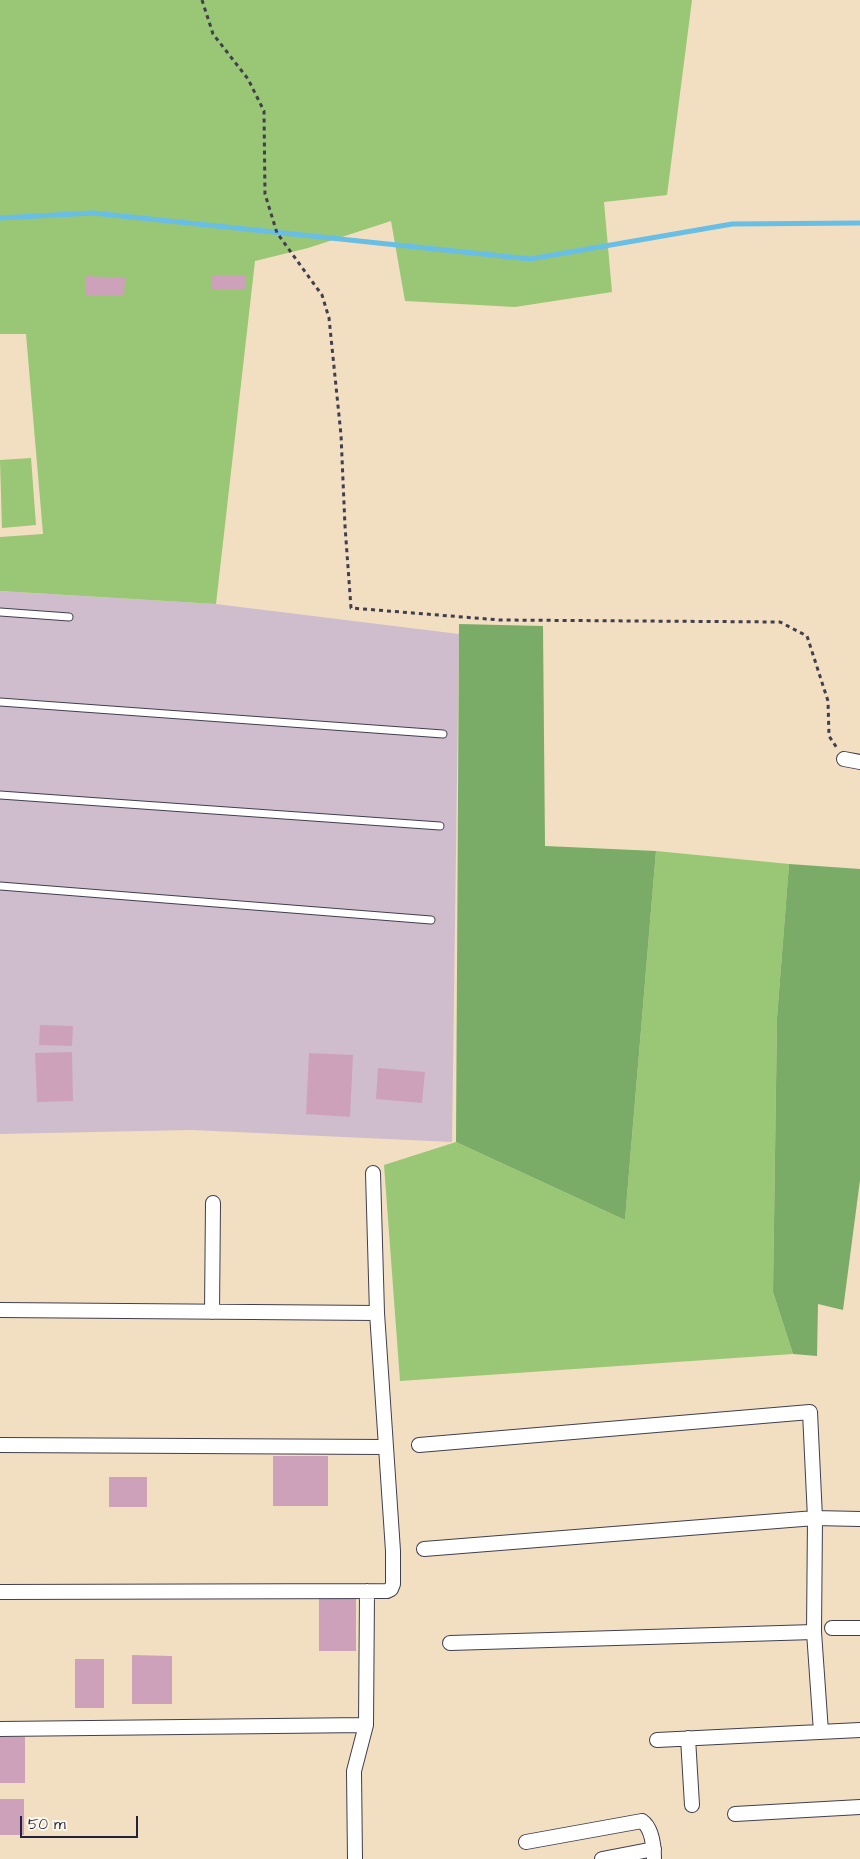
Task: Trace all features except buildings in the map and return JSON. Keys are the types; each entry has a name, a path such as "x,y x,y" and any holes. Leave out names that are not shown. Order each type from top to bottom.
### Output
{"street":[{"path":"844,759 860,762"},
{"path":"0,1592 387,1592 393,1584 377,1313 372,1173"},
{"path":"212,1312 213,1203"},
{"path":"0,1310 377,1313"},
{"path":"418,1444 810,1412 814,1518 814,1632 821,1732"},
{"path":"0,1445 386,1447"},
{"path":"424,1548 814,1518 860,1519"},
{"path":"355,1859 354,1771 366,1725 367,1591"},
{"path":"832,1628 860,1628"},
{"path":"450,1643 814,1632"},
{"path":"0,1729 366,1725"},
{"path":"657,1740 860,1730"},
{"path":"688,1738 692,1805"},
{"path":"735,1814 860,1807"},
{"path":"526,1842 642,1821 647,1825 654,1854 602,1859"}],"lane":[{"path":"0,612 69,617"},
{"path":"0,702 443,734"},
{"path":"0,795 440,826"},
{"path":"0,886 431,920"}],"path":[{"path":"202,0 213,34 248,79 264,111 265,194 277,233 322,295 329,318 340,435 351,608 500,620 780,622 807,636 828,701 829,736 844,759"}],"shaded area":[{"path":"0,591 216,604 459,634 452,1142 192,1130 0,1134"}],"green space":[{"path":"0,0 692,0 667,195 604,202 612,292 515,307 405,301 391,221 308,248 255,261 216,604 0,591 0,537 43,534 26,334 0,334"},
{"path":"31,458 36,525 2,528 0,460"},
{"path":"459,624 543,626 545,846 656,851 625,1220 456,1142"},
{"path":"656,851 789,864 777,1018 773,1292 793,1354 400,1381 384,1165 456,1142 625,1220"},
{"path":"789,864 860,869 860,1180 843,1310 818,1304 817,1356 793,1354 773,1292 777,1018"}],"waterway":[{"path":"0,218 93,213 530,259 732,224 860,223"}]}
